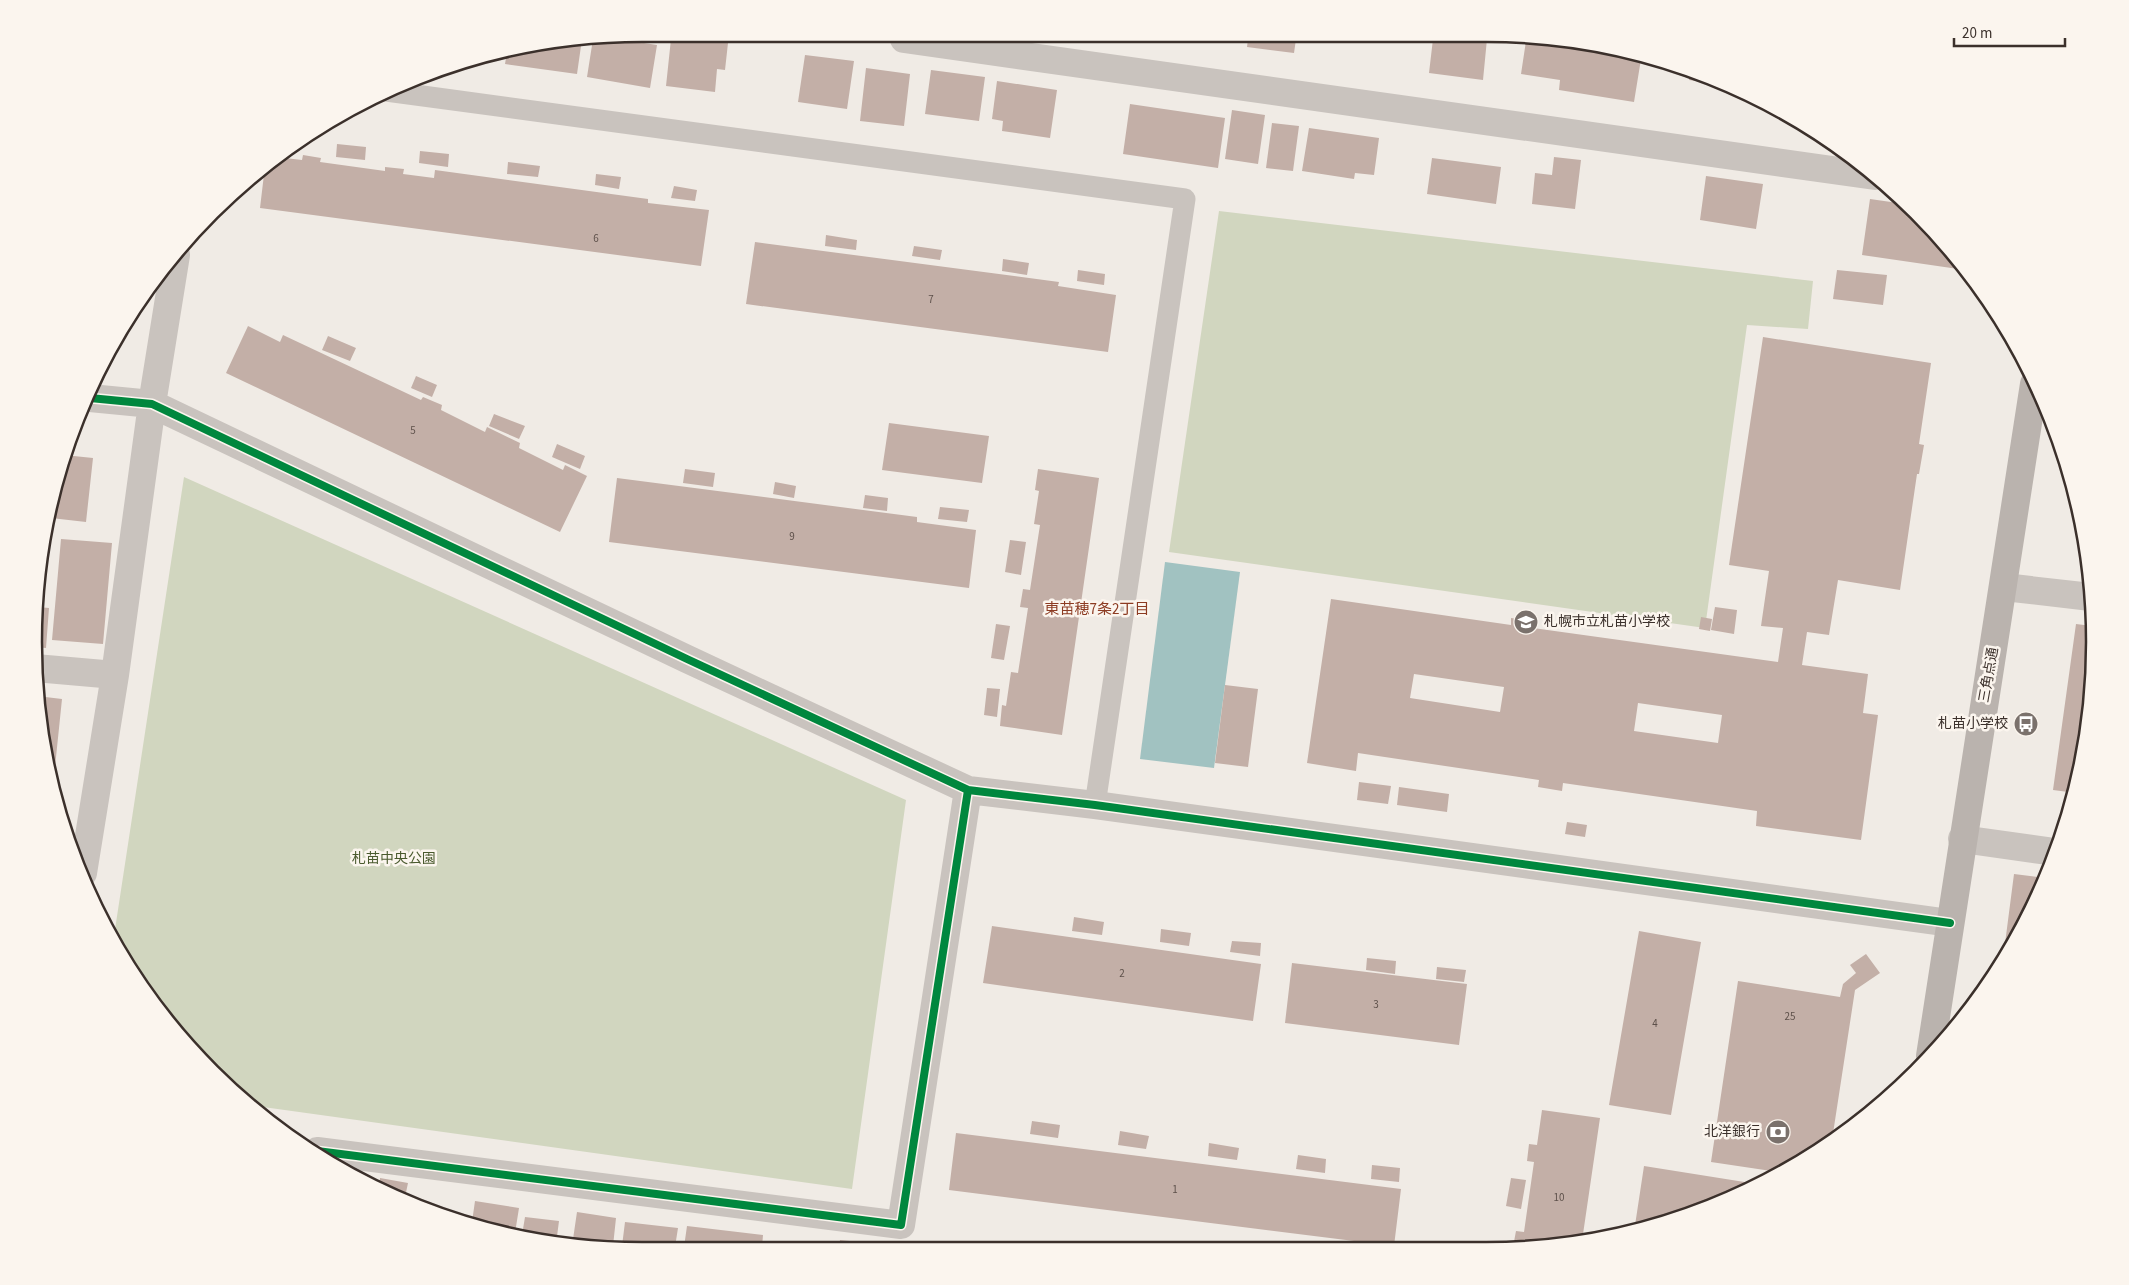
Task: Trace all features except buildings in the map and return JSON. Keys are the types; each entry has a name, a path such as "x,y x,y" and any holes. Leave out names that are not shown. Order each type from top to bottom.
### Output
{"street":[{"path":"932,43 1862,174"},
{"path":"85,863 115,675 152,404 164,282"},
{"name":"三角点通","path":"1932,1045 1962,839 2004,587 2033,394"},
{"path":"94,398 152,404 687,659 968,790 1095,805 1950,923"},
{"path":"2004,587 2084,596"},
{"path":"43,669 115,675"},
{"path":"327,1152 901,1226 968,790"},
{"path":"1962,839 2049,851"}],"lane":[{"path":"402,93 1185,199 1095,805"}],"green space":[{"path":"1219,211 1813,281 1808,329 1747,325 1705,628 1169,552"},
{"name":"札苗中央公園","path":"184,477 906,800 852,1189 262,1107 218,1067 166,1008 115,928"}],"water":[{"path":"1165,562 1240,572 1214,768 1140,759"}],"cycle path":[{"path":"94,398 152,404 687,659 968,790 1095,805 1950,923"},
{"path":"327,1152 901,1225 968,790"}],"place":[{"name":"札幌市立札苗小学校","path":"1526,622"},
{"name":"札苗小学校","path":"2026,724"},
{"name":"北洋銀行","path":"1778,1132"}],"district":[{"name":"東苗穂7条2丁目","path":"1097,609"}]}
